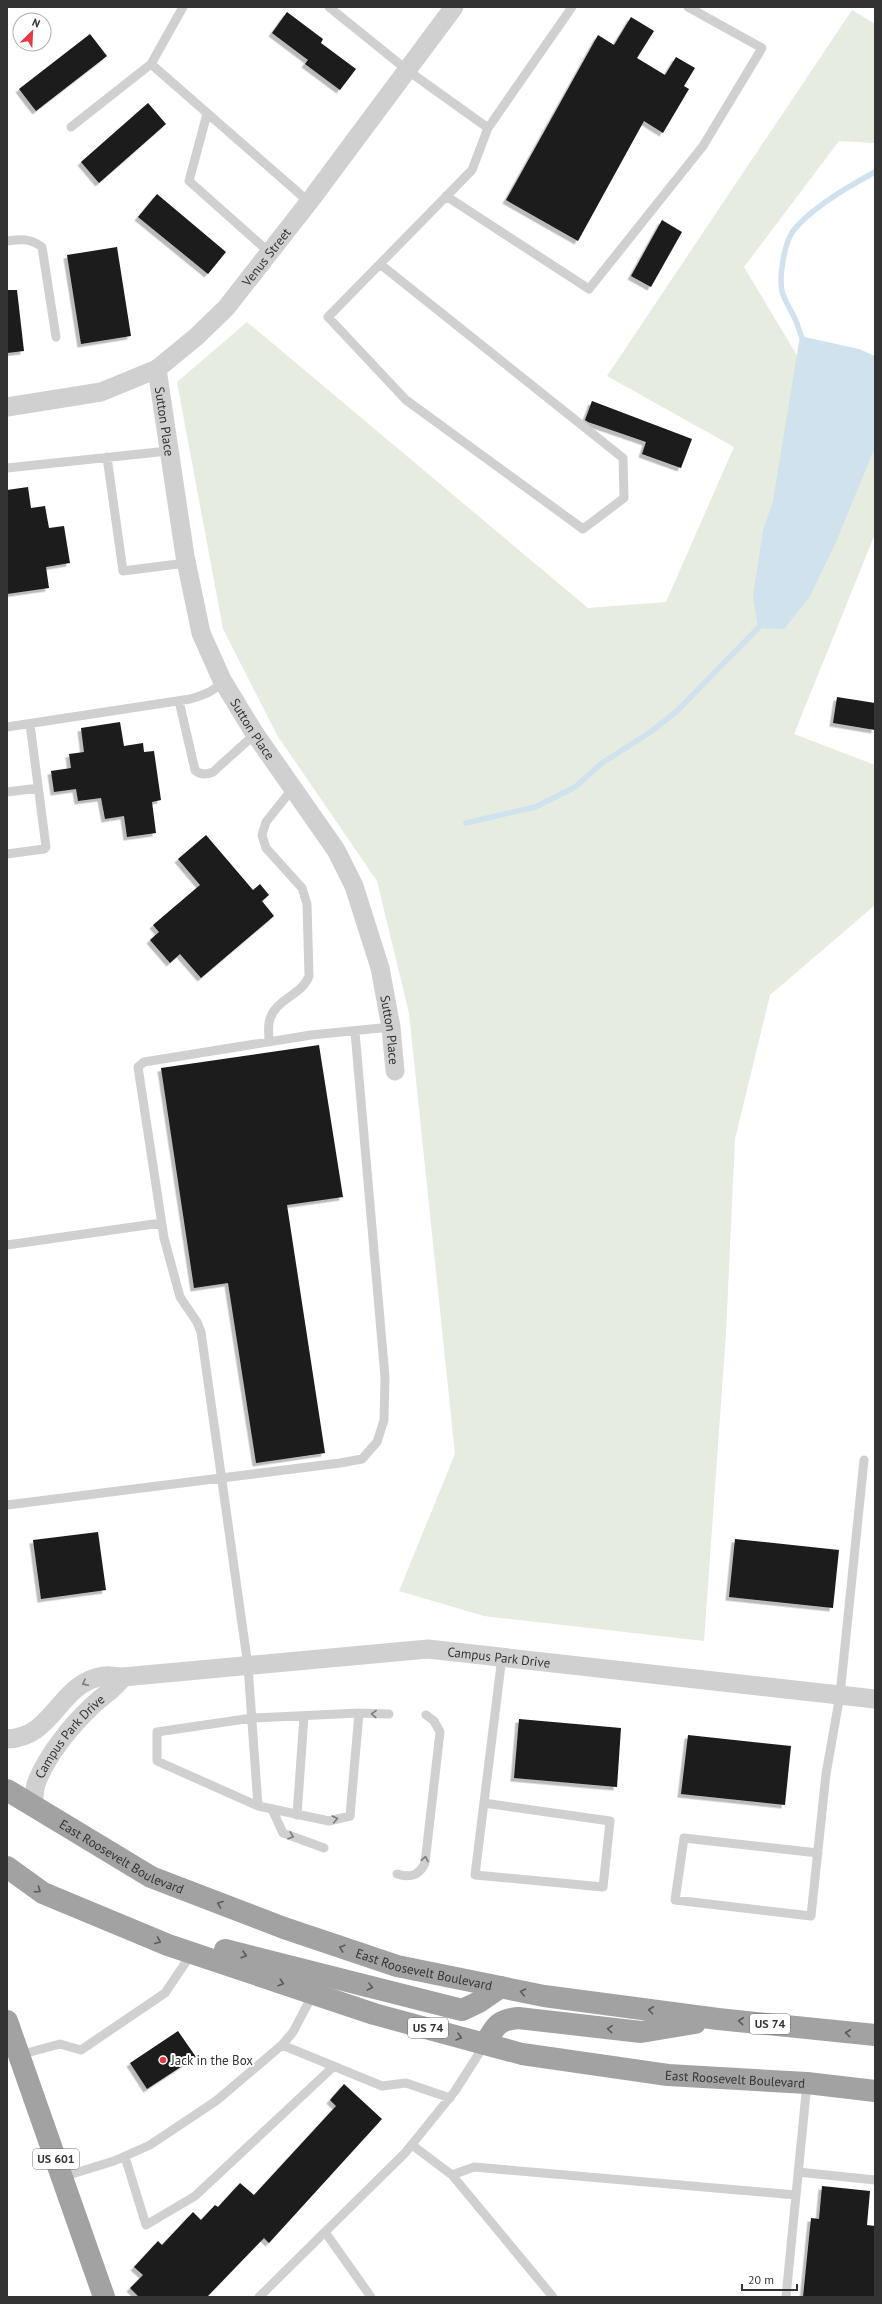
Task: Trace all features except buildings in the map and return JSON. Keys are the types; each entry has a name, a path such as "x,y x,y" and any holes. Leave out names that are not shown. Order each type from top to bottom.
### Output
{"highway":[{"name":"East Roosevelt Boulevard","path":"7,1790 151,1878 284,1928 397,1966 544,1996 718,2019 875,2035"},
{"name":"East Roosevelt Boulevard","path":"7,1867 43,1893 192,1954 317,1984 374,2014 522,2054 668,2075 807,2083 875,2091"},
{"path":"317,1984 462,2010 479,2002 501,1987"},
{"path":"485,2044 495,2026 505,2019 518,2018 641,2032 718,2019"},
{"name":"US 601","path":"7,2021 104,2297"}],"street":[{"name":"Venus Street","path":"7,407 100,392 157,369 196,337 226,308 309,202 454,7"},
{"name":"Sutton Place","path":"157,369 168,451 186,563 201,633 222,680 255,734 336,850 354,886 380,968 391,1027 395,1071"},
{"name":"Campus Park Drive","path":"7,1739 19,1738 32,1734 76,1688 104,1676 123,1677 428,1649 875,1699"},
{"name":"Campus Park Drive","path":"33,1806 38,1779 48,1760 78,1720 92,1706 115,1689 123,1677"}],"lane":[{"path":"72,128 151,64 183,7"},
{"path":"329,7 407,70 488,128"},
{"path":"380,264 624,458 624,498 583,529 406,400 328,317 472,170 488,128 572,7"},
{"path":"446,196 589,290 703,146 762,48 688,7"},
{"path":"151,64 309,202"},
{"path":"207,114 189,181 269,252"},
{"path":"7,241 23,239 33,241 42,247 56,337"},
{"path":"7,468 168,451"},
{"path":"107,457 123,571 186,563"},
{"path":"7,727 179,700 206,694 218,687 222,680"},
{"path":"179,700 194,770 198,773 208,774 213,772 255,734"},
{"path":"7,854 45,848 30,724"},
{"path":"7,792 38,788"},
{"path":"269,1042 269,1023 275,1008 306,984 309,976 307,904 302,888 266,848 262,835 266,822 293,788"},
{"path":"258,1806 248,1666 201,1332 197,1322 180,1297 161,1223 138,1067 144,1062 310,1035 355,1032 391,1027"},
{"path":"7,1505 362,1459 377,1442 384,1420 385,1377 355,1032"},
{"path":"7,1245 161,1223"},
{"path":"818,1852 684,1838 675,1900 811,1916 818,1852 826,1774 840,1695 864,1460"},
{"path":"484,1803 610,1821 603,1888 475,1875 502,1657"},
{"path":"359,1713 350,1816 329,1821 258,1806 156,1761 157,1732 252,1718 359,1713 389,1714"},
{"path":"397,1874 406,1877 415,1875 422,1870 425,1862 440,1732 434,1721 426,1715"},
{"path":"297,1815 304,1716"},
{"path":"272,1809 283,1833 324,1848"},
{"path":"19,2055 60,2044 81,2050 165,1993 192,1954"},
{"path":"62,2177 125,2157 150,2146 216,2101 282,2045 293,2032 317,1984"},
{"path":"259,2297 412,2145 450,2098 485,2044"},
{"path":"282,2045 382,2086 406,2083 450,2098"},
{"path":"125,2157 146,2225 195,2196 333,2067"},
{"path":"786,2297 807,2083"},
{"path":"412,2145 452,2175 553,2297"},
{"path":"452,2175 474,2167 796,2195"},
{"path":"798,2172 875,2180"},
{"path":"325,2232 371,2297"}],"shaded area":[{"path":"852,10 875,24 875,143 839,141 744,267 819,392 875,446 875,534 794,734 875,765 875,905 770,995 735,1139 726,1333 704,1641 484,1616 399,1591 455,1454 409,1013 377,881 277,735 223,629 177,382 247,322 588,608 666,602 734,447 607,376"}],"water":[{"path":"800,336 859,349 875,356 875,447 836,542 809,598 784,629 758,628 753,596 763,530 773,501"}],"waterway":[{"path":"804,341 782,291 781,277 787,244 793,231 810,214 842,191 875,172"},
{"path":"466,823 535,807 575,787 602,763 649,733 677,711 763,623"}],"place":[{"name":"Jack in the Box","path":"163,2060"}]}
